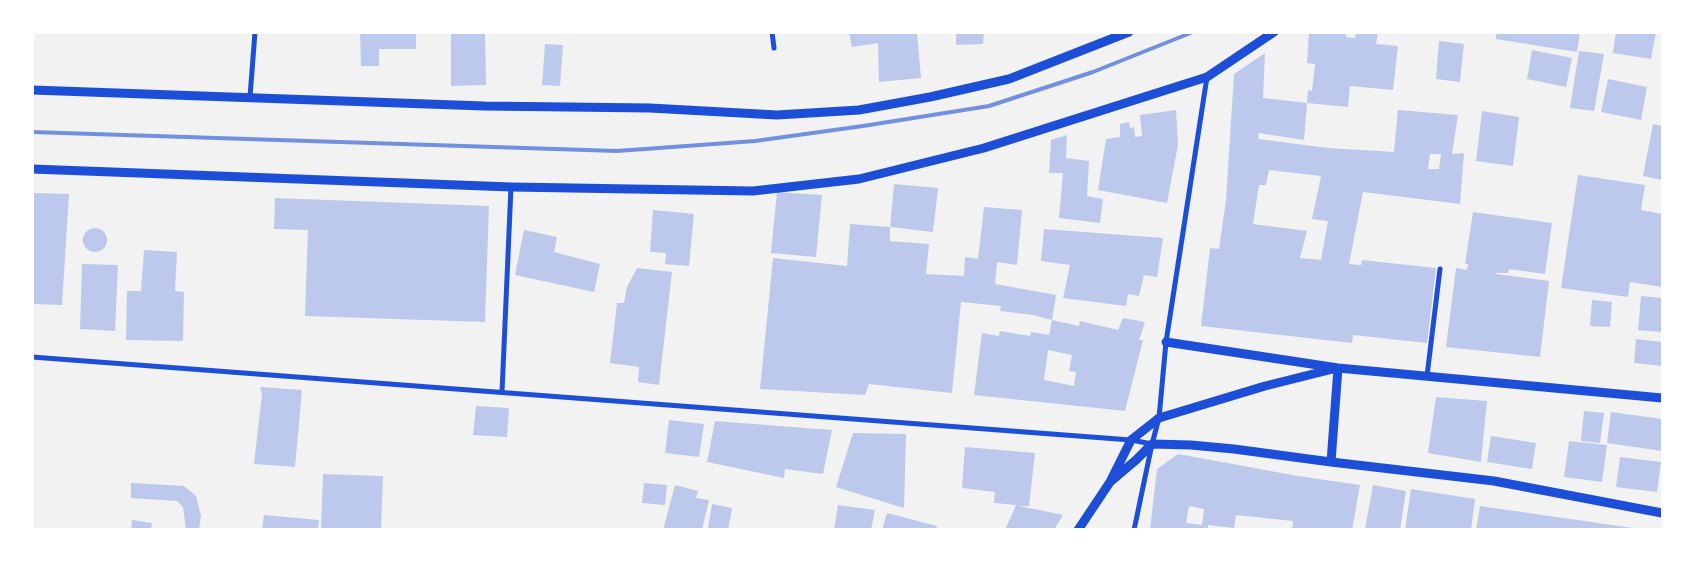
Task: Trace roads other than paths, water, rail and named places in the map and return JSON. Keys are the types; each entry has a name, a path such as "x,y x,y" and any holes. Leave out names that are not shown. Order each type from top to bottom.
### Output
{"street":[{"path":"250,97 255,32"},
{"path":"772,32 774,48"},
{"path":"32,90 484,106 650,108 777,115 858,110 930,97 1009,78 1129,32"},
{"path":"32,169 511,187 753,191 859,179 984,148 1207,77 1274,32"},
{"path":"1134,530 1159,418 1166,342 1207,77"},
{"path":"502,392 511,187"},
{"path":"1426,376 1440,269"},
{"path":"1166,342 1338,368 1662,398"},
{"path":"32,357 1131,440 1152,444 1234,448 1331,462 1494,481 1662,513"},
{"path":"1078,530 1110,482 1131,440 1159,418 1265,386 1338,368"},
{"path":"1331,462 1338,368"},
{"path":"1110,482 1152,444"}],"railway":[{"path":"32,132 617,151 755,141 989,106 1093,72 1193,32"}]}
